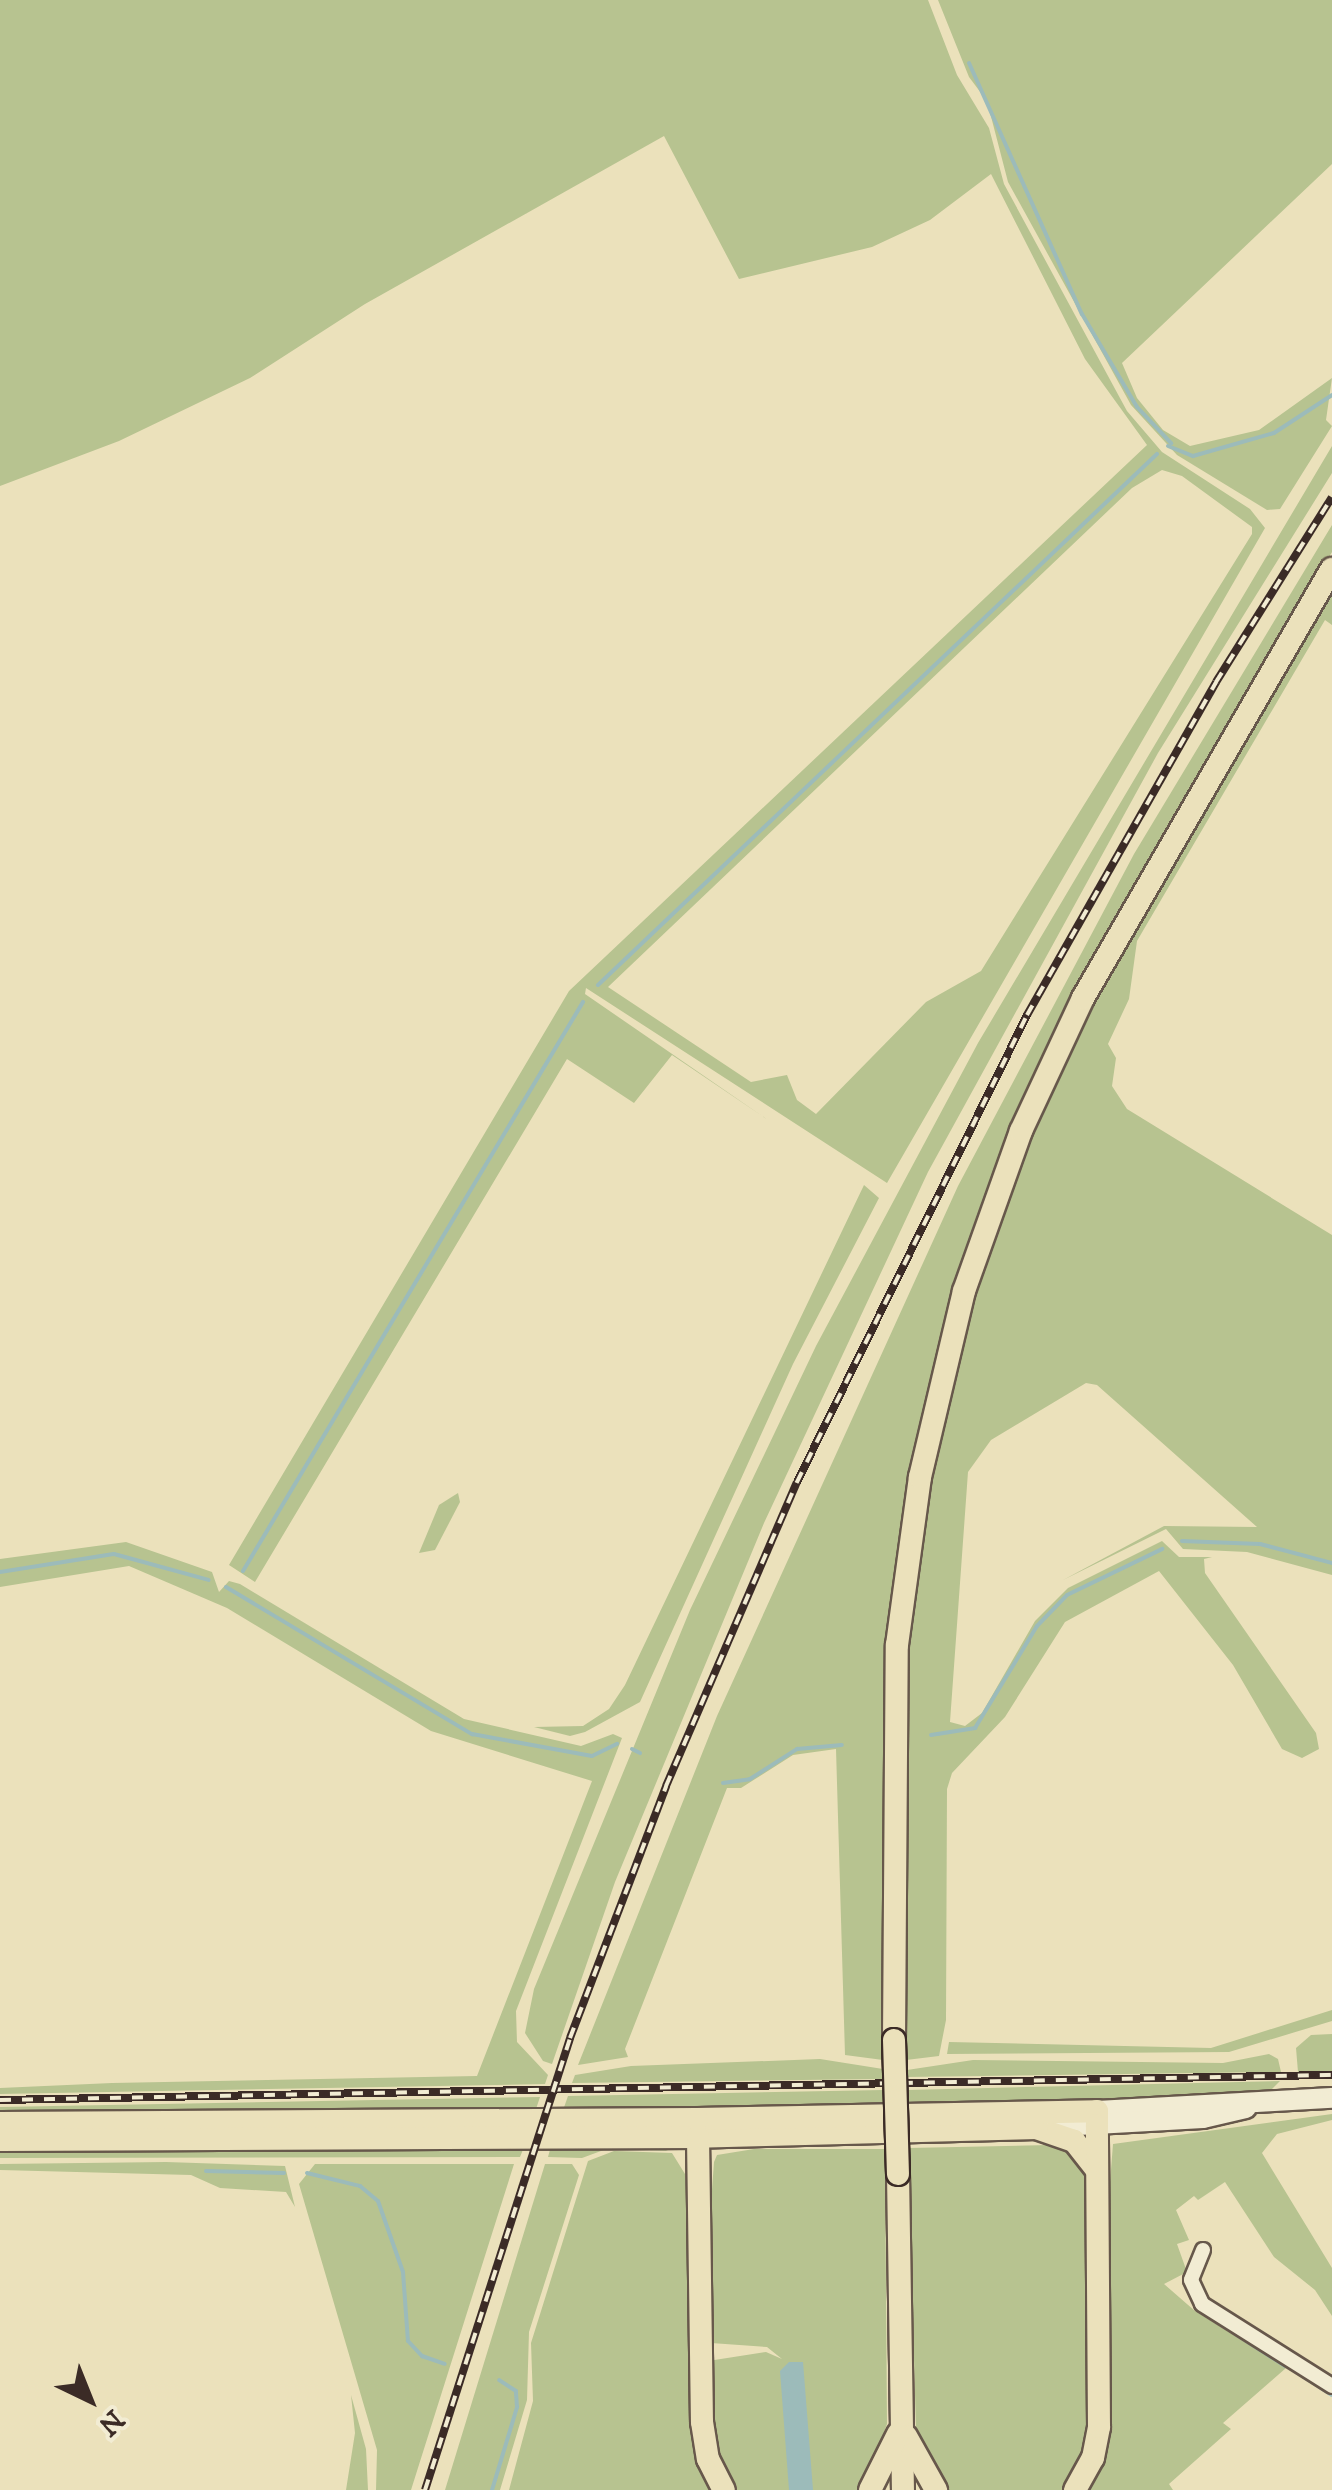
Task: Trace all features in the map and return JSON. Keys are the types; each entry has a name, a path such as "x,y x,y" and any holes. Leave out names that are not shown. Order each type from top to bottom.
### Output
{"main road":[{"path":"902,2490 894,2040 897,1645 920,1478 964,1291 1021,1131 1084,998 1332,569"},
{"path":"0,2140 645,2138 698,2128 1202,2118 1267,2102 1332,2098"},
{"path":"0,2124 1037,2128 1097,2122"},
{"path":"1075,2490 1093,2458 1099,2427 1097,2122"},
{"path":"698,2128 702,2422 708,2459 724,2490"},
{"path":"1037,2128 1074,2141 1096,2168"},
{"path":"645,2138 673,2148 698,2188"},
{"path":"870,2490 902,2426"},
{"path":"902,2426 936,2490"}],"street":[{"path":"1203,2250 1191,2280 1202,2304 1332,2386"}],"green space":[{"path":"0,0 928,0 957,75 989,128 1004,184 1127,411 1162,452 1250,509 1265,528 887,1183 586,988 585,994 768,1120 672,1055 634,1103 567,1059 255,1582 229,1565 569,991 1147,445 1085,359 991,174 930,220 872,247 739,279 664,136 365,304 250,378 119,441 0,486","holes":["1162,470 1182,476 1252,527 1252,534 981,971 926,1002 816,1114 797,1100 787,1075 751,1082 608,987 1132,488"]},
{"path":"938,0 1332,0 1332,164 1122,363 1137,398 1163,430 1190,446 1259,430 1332,378 1326,420 1332,426 1280,509 1267,510 1177,455 1131,405 1008,182 987,101 969,77"},
{"path":"1332,446 1332,473 1158,753 928,1172 764,1523 615,1882 552,2064 543,2061 525,2033 534,1989 690,1610 816,1346 978,1043"},
{"path":"1332,525 1332,552 1150,856 1055,1033 997,1168 942,1334 890,1625 883,2060 845,2055 836,1749 793,1755 741,1788 727,1788 625,2049 628,2057 578,2065 717,1716 958,1186 1134,854"},
{"path":"1332,583 1332,625 1325,620 1137,941 1129,999 1108,1044 1116,1058 1112,1086 1127,1109 1332,1235 1332,1575 1247,1552 1183,1549 1166,1529 1063,1580 1164,1526 1257,1527 1097,1385 1086,1383 991,1440 968,1472 950,1722 965,1726 982,1713 1035,1621 1068,1588 1162,1541 1179,1557 1212,1557 1204,1559 1205,1573 1316,1733 1319,1749 1302,1758 1282,1749 1233,1665 1159,1571 1065,1622 1005,1717 952,1773 947,1789 946,2020 939,2056 906,2060 900,1730 915,1556 966,1310 1008,1185 1093,992"},
{"path":"864,1185 879,1198 793,1364 640,1702 570,1736 534,1727 583,1726 609,1709 625,1685"},
{"path":"458,1493 460,1502 435,1550 419,1553 439,1505"},
{"path":"126,1542 212,1572 219,1592 229,1581 240,1584 464,1719 581,1746 613,1734 622,1738 516,2011 517,2042 548,2075 545,2084 0,2094 0,2088 112,2083 477,2076 592,1781 431,1731 227,1608 129,1566 0,1587 0,1559"},
{"path":"1332,2010 1332,2021 1229,2052 947,2054 949,2042 1211,2048"},
{"path":"1332,2034 1332,2071 1298,2072 1296,2048 1311,2035"},
{"path":"1269,2054 1278,2059 1281,2072 907,2077 907,2070 973,2060 1223,2063"},
{"path":"820,2059 883,2069 883,2079 572,2083 575,2075 631,2066"},
{"path":"1280,2081 1269,2092 907,2109 907,2090"},
{"path":"883,2090 884,2108 561,2116 568,2096"},
{"path":"540,2097 534,2115 0,2114 0,2107"},
{"path":"1332,2114 1332,2120 1277,2134 1262,2153 1332,2268 1332,2316 1315,2290 1274,2257 1225,2182 1198,2200 1194,2196 1176,2210 1189,2240 1177,2244 1187,2272 1164,2284 1195,2311 1286,2368 1223,2423 1231,2429 1169,2484 1173,2490 1086,2490 1113,2144"},
{"path":"551,2146 659,2147 668,2151 609,2148 582,2158 548,2157"},
{"path":"524,2147 520,2157 0,2158 0,2149"},
{"path":"908,2148 1072,2148 1087,2180 1089,2444 1064,2490 943,2490 916,2429"},
{"path":"754,2149 885,2149 887,2424 863,2490 734,2490 714,2451 708,2361 766,2352 782,2359 767,2347 711,2343 707,2257 714,2162 717,2155"},
{"path":"614,2151 672,2153 685,2174 714,2490 509,2490 533,2401 531,2343 588,2161"},
{"path":"166,2162 285,2166 295,2207 286,2192 220,2188 191,2175 0,2170 0,2164"},
{"path":"315,2164 514,2164 411,2490 376,2490 377,2450 299,2184"},
{"path":"545,2164 572,2164 579,2175 529,2332 527,2400 500,2490 445,2490"},
{"path":"351,2395 366,2449 368,2490 346,2490 355,2433"}],"water":[{"path":"789,2362 803,2362 813,2490 789,2490 780,2371"}],"waterway":[{"path":"969,63 1082,314 1137,407 1171,443"},
{"path":"1168,446 1193,456 1274,433 1332,395"},
{"path":"598,985 1157,454"},
{"path":"243,1571 583,1002"},
{"path":"1182,1541 1260,1544 1332,1563"},
{"path":"931,1735 975,1728 1037,1626 1067,1595 1162,1549"},
{"path":"0,1572 114,1554 209,1580"},
{"path":"226,1587 472,1734 592,1756 617,1744"},
{"path":"723,1783 750,1779 797,1749 842,1745"},
{"path":"632,1749 640,1753"},
{"path":"206,2171 284,2173"},
{"path":"307,2173 360,2186 378,2201 403,2272 408,2341 422,2356 445,2364"},
{"path":"1231,2331 1285,2366"},
{"path":"1298,2373 1332,2395"},
{"path":"492,2490 517,2407 516,2391 499,2380"}],"railway":[{"path":"425,2490 570,2038 666,1786 797,1482 1027,1015 1216,682 1332,497"},
{"path":"0,2100 1332,2075"}]}
